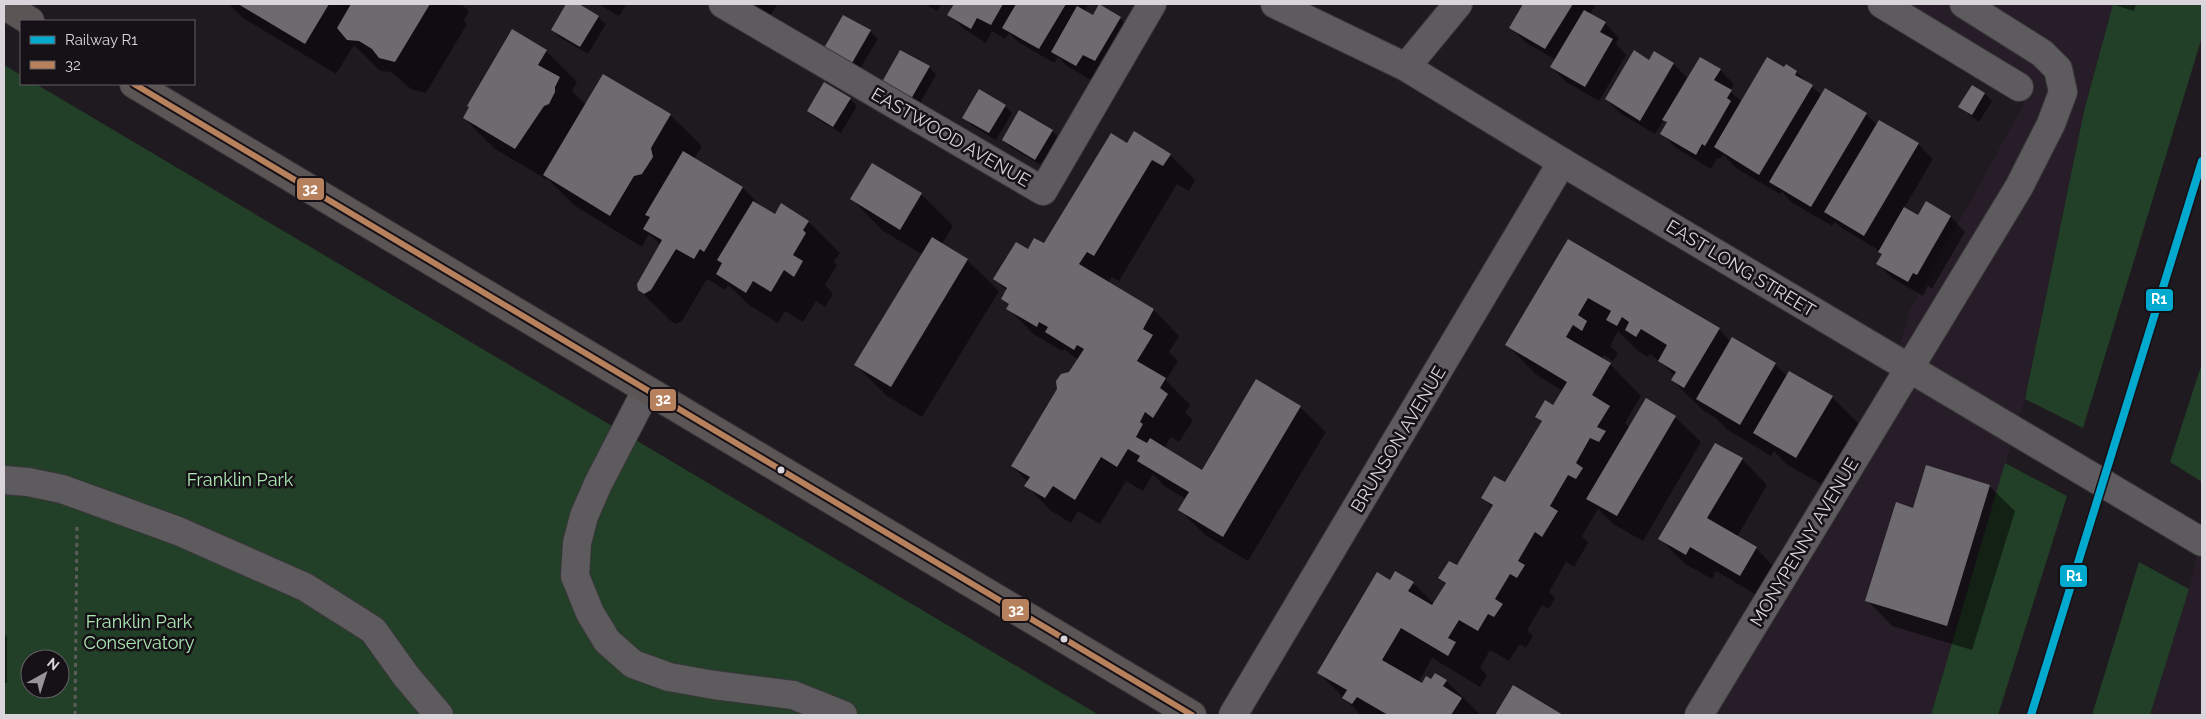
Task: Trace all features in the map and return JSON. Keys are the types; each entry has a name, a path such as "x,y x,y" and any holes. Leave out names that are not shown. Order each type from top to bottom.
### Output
{"main road":[{"path":"4,6 28,20"},
{"path":"136,85 1192,715"}],"street":[{"name":"EASTWOOD AVENUE","path":"723,4 1043,191 1152,4"},
{"name":"EAST LONG STREET","path":"1275,4 1406,67 1562,162 2202,542"},
{"path":"1406,67 1458,4"},
{"path":"1882,4 2019,87"},
{"name":"MONYPENNY AVENUE","path":"1699,715 2019,187 2051,124 2063,92 2058,69 2042,53 1964,4"},
{"name":"BRUNSON AVENUE","path":"1233,715 1562,162"},
{"path":"646,391 598,484 584,516 577,543 575,576 590,613 607,641 634,664 669,677 793,695 843,715"},
{"path":"4,480 28,482 78,495 178,531 305,587 373,630 406,676 439,715"}],"path":[{"path":"75,715 78,495"}],"shaded area":[{"path":"1889,4 2113,4 2084,111 2025,399 1931,715 1693,715 1890,384 1908,314 2024,104 2026,88"},
{"path":"2202,533 2202,715 2150,715 2189,589"}],"green space":[{"path":"2113,4 2202,4 2202,37 2083,428 2025,399 2084,111"},
{"name":"Franklin Park","path":"4,65 20,74 20,85 38,85 1099,715 4,715"},
{"path":"2202,363 2202,482 2170,462"},
{"path":"2005,463 2067,496 1998,715 1931,715"},
{"path":"2139,562 2189,589 2150,715 2092,715"}],"building":[{"path":"238,4 329,4 305,44"},
{"path":"351,4 430,4 395,62 379,58 372,49 359,41 347,40 337,28"},
{"path":"566,4 579,4 599,16 580,47 551,30"},
{"path":"954,4 1003,4 991,25 977,18 971,29 947,15"},
{"path":"1016,4 1066,4 1039,49 1002,28"},
{"path":"1099,4 1121,17 1095,61 1083,55 1076,66 1051,52 1077,6 1093,15"},
{"path":"1523,4 1573,4 1545,49 1509,28"},
{"path":"1584,10 1606,22 1600,32 1613,39 1585,87 1550,67"},
{"path":"843,15 871,30 852,63 824,48"},
{"path":"512,29 547,50 538,65 560,77 549,104 544,106 515,149 463,118 469,107 467,106"},
{"path":"900,50 930,66 911,99 882,82"},
{"path":"1634,50 1649,60 1654,51 1674,63 1640,121 1605,99"},
{"path":"1700,57 1721,69 1714,80 1732,90 1727,98 1731,101 1705,146 1702,144 1696,155 1660,134 1667,122 1662,120"},
{"path":"1767,57 1784,67 1786,64 1797,71 1795,75 1813,85 1759,175 1714,147"},
{"path":"603,74 671,114 651,148 653,157 642,174 634,176 610,216 543,175"},
{"path":"824,82 851,98 833,127 807,111"},
{"path":"1972,85 1985,93 1972,115 1958,107"},
{"path":"1825,88 1867,113 1811,207 1769,182"},
{"path":"979,89 1006,105 989,133 962,118"},
{"path":"1019,110 1053,130 1035,160 1002,140"},
{"path":"1879,120 1919,143 1864,236 1824,212"},
{"path":"1134,131 1171,154 1163,166 1152,160 1094,256 1087,252 1079,264 1154,309 1143,329 1153,335 1137,361 1166,378 1160,388 1168,394 1153,418 1145,412 1140,422 1143,424 1136,437 1147,443 1150,438 1202,470 1256,379 1301,406 1223,537 1178,510 1189,492 1137,461 1140,456 1128,449 1117,467 1101,457 1075,500 1053,486 1045,498 1024,486 1030,477 1011,466 1057,389 1056,381 1061,374 1069,372 1084,349 1077,345 1074,350 1045,332 1048,327 1039,322 1037,327 1006,309 1009,304 1001,299 1007,288 993,279 1016,242 1028,249 1034,238 1044,243 1111,133 1127,143"},
{"path":"683,151 743,187 704,252 700,249 694,259 676,249 651,290 644,294 638,290 637,284 662,240 643,229 650,217 645,215"},
{"path":"872,163 922,193 900,230 850,199"},
{"path":"753,201 775,214 781,203 809,221 803,230 806,233 793,255 803,261 794,277 784,270 771,292 753,281 746,293 716,274 722,263 717,260"},
{"path":"1926,201 1951,216 1917,275 1913,273 1908,282 1876,264 1882,254 1878,252 1904,207 1918,215"},
{"path":"932,237 968,259 891,387 854,365"},
{"path":"1568,239 1720,328 1684,388 1671,380 1676,372 1658,361 1667,345 1641,329 1636,337 1625,330 1629,322 1622,317 1617,326 1606,320 1611,311 1588,298 1578,315 1587,321 1582,331 1573,325 1566,337 1611,363 1592,395 1610,406 1597,427 1606,431 1599,442 1590,438 1576,463 1583,468 1576,479 1568,475 1550,506 1558,511 1542,537 1535,532 1518,561 1525,565 1517,578 1510,574 1495,599 1503,604 1494,617 1488,614 1478,631 1459,620 1448,638 1456,642 1448,656 1401,628 1382,660 1422,683 1426,676 1431,679 1435,673 1447,680 1443,686 1462,698 1451,715 1388,715 1357,697 1352,704 1342,698 1347,690 1317,673 1377,572 1390,580 1395,571 1414,582 1408,591 1432,605 1446,583 1438,578 1449,561 1457,565 1493,505 1481,498 1494,476 1505,482 1542,421 1535,417 1545,400 1553,405 1567,382 1505,345"},
{"path":"1732,337 1776,363 1740,425 1696,399"},
{"path":"1789,371 1833,396 1796,458 1753,433"},
{"path":"1646,398 1676,416 1617,516 1586,499"},
{"path":"1715,443 1743,458 1707,518 1757,547 1740,576 1690,547 1686,555 1658,539"},
{"path":"1926,465 1990,485 1947,626 1865,601 1896,502 1913,508"},
{"path":"1513,685 1563,715 1495,715"}],"rail line":[{"name":"R1","path":"2031,715 2202,161"}],"transit line":[{"name":"32","path":"136,85 1192,715"}],"park label":[{"name":"Franklin Park Conservatory","path":"139,631"}]}
